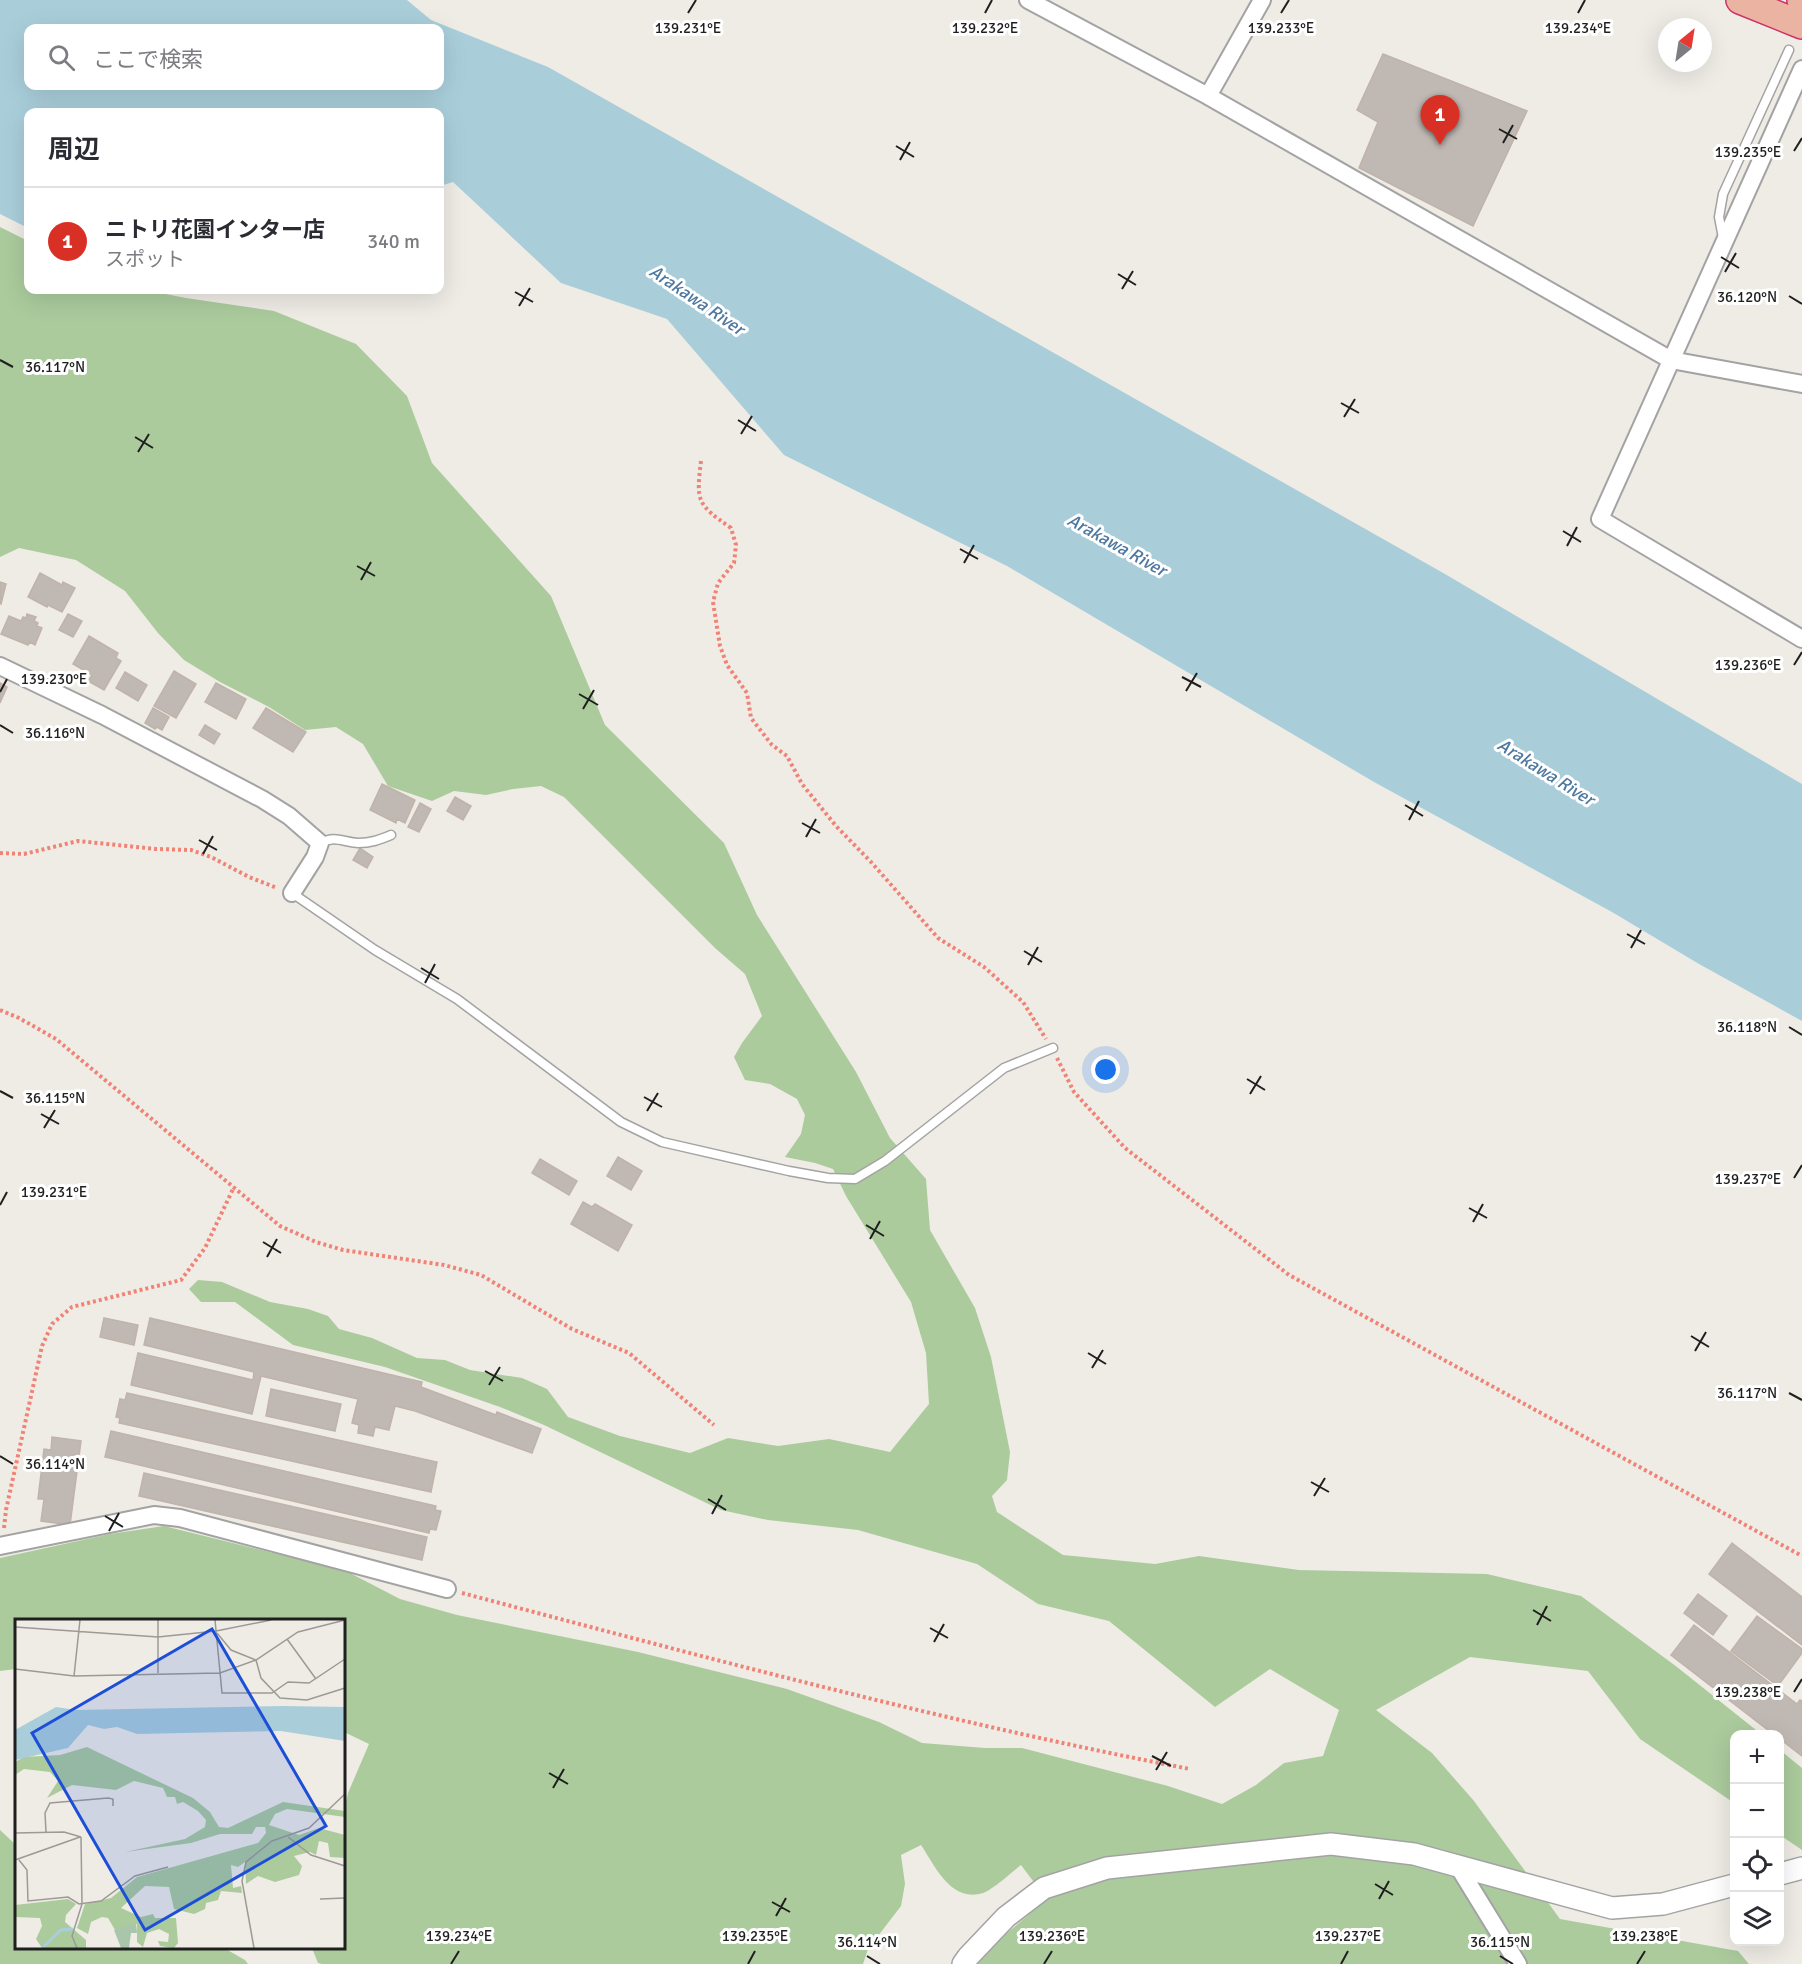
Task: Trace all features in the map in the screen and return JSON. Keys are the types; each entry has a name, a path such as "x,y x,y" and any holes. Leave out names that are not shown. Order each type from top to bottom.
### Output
{"highway":[{"path":"1740,0 1802,25"}],"street":[{"path":"1028,0 1208,96 1671,360 1802,384"},
{"path":"1208,96 1262,0"},
{"path":"1802,69 1600,519 1802,639"},
{"path":"0,666 102,715 289,816 320,843 315,857 292,893"},
{"path":"1,1546 154,1515 191,1521 447,1589"},
{"path":"963,1964 1006,1917 1044,1888 1107,1868 1331,1844 1414,1854 1612,1908 1663,1904 1730,1887"},
{"path":"1459,1868 1518,1964"},
{"path":"1784,1873 1802,1868"}],"lane":[{"path":"1724,242 1719,217 1723,194 1790,50"},
{"path":"320,843 330,838 356,843 374,842 391,835"},
{"path":"292,893 375,950 457,999 621,1122 662,1142 789,1171 828,1178 855,1179 885,1161 1004,1068 1053,1048"}],"path":[{"path":"701,461 698,494 708,512 731,528 736,545 734,563 718,583 713,602 720,646 727,665 747,693 752,718 772,745 788,756 802,784 836,826 872,862 938,938 984,967 1023,1002 1053,1048 1074,1092 1125,1148 1289,1275 1802,1556"},
{"path":"0,853 24,854 78,841 191,850 211,857 249,877 292,893"},
{"path":"0,1010 56,1039 280,1226 316,1242 343,1250 444,1265 482,1275 572,1329 629,1353 714,1425"},
{"path":"1,1546 6,1510 42,1346 52,1324 72,1307 181,1280 205,1248 234,1187"},
{"path":"447,1589 801,1682 1078,1747 1190,1769"}],"green space":[{"path":"0,227 24,239 24,294 166,294 274,311 356,344 407,396 432,463 551,596 605,725 724,843 757,915 856,1072 890,1138 926,1179 930,1230 975,1308 991,1357 1010,1452 1007,1480 992,1496 997,1512 1063,1555 1155,1564 1199,1556 1299,1570 1487,1574 1581,1596 1677,1667 1756,1730 1730,1730 1730,1800 1640,1739 1588,1671 1470,1657 1376,1710 1432,1753 1474,1801 1560,1919 1738,1951 1749,1964 971,1964 1041,1904 1036,1885 1021,1865 997,1885 983,1893 972,1895 962,1893 945,1881 921,1845 901,1855 905,1884 901,1906 868,1949 863,1964 318,1963 312,1949 345,1949 345,1806 348,1793 369,1744 345,1732 345,1619 15,1619 15,1669 0,1671 0,1558 110,1534 164,1526 346,1571 400,1599 457,1615 638,1652 787,1689 879,1722 922,1743 985,1748 1022,1748 1168,1786 1222,1804 1256,1785 1284,1763 1323,1756 1339,1710 1270,1669 1215,1707 1109,1621 1038,1604 977,1564 858,1530 768,1520 721,1510 544,1425 500,1407 385,1367 293,1345 235,1302 201,1302 189,1289 198,1280 222,1282 270,1302 308,1309 328,1316 339,1329 372,1338 417,1358 445,1360 470,1370 522,1378 547,1389 568,1417 620,1436 690,1453 728,1438 778,1446 829,1439 890,1452 929,1404 926,1353 911,1302 846,1196 833,1169 785,1157 801,1134 805,1115 797,1099 770,1084 745,1080 734,1057 762,1016 745,974 715,948 564,797 541,786 486,795 454,791 432,801 388,786 363,744 336,727 305,730 269,707 220,682 184,660 158,633 125,591 76,560 19,548 0,557"},
{"path":"1784,1753 1802,1768 1802,1850 1784,1838"},
{"path":"0,1830 15,1844 15,1949 226,1949 248,1964 0,1964"}],"water":[{"name":"Arakawa River","path":"0,0 407,0 431,20 441,24 24,24 24,90 444,90 444,25 548,67 1445,574 1802,784 1802,1021 1699,964 1612,912 1374,782 1007,566 784,455 667,319 561,283 453,182 444,185 444,108 24,108 24,226 0,214"}],"building":[{"path":"1383,54 1527,111 1473,226 1359,168 1378,122 1357,110"},
{"path":"40,573 62,585 63,582 75,588 62,612 28,597"},
{"path":"0,582 6,584 1,604 0,603"},
{"path":"27,614 36,617 34,621 42,628 35,645 30,642 28,645 1,634 9,616 21,621 23,617 26,618"},
{"path":"68,614 82,621 73,637 59,630"},
{"path":"89,636 118,653 116,658 121,661 104,690 88,681 92,675 73,664"},
{"path":"174,671 196,684 176,718 154,706"},
{"path":"125,672 147,685 138,701 116,688"},
{"path":"0,683 7,687 0,703"},
{"path":"216,683 246,699 236,719 205,702"},
{"path":"153,708 169,717 162,730 145,723"},
{"path":"266,708 306,732 293,752 253,728"},
{"path":"205,725 220,734 214,744 199,735"},
{"path":"382,784 415,800 405,823 397,819 396,823 370,810"},
{"path":"455,797 471,806 463,820 447,811"},
{"path":"420,803 431,809 419,832 408,827"},
{"path":"360,848 373,857 367,868 353,860"},
{"path":"618,1157 642,1171 631,1190 607,1176"},
{"path":"540,1159 577,1181 569,1195 532,1173"},
{"path":"583,1202 592,1207 595,1204 632,1225 618,1251 571,1224"},
{"path":"104,1318 138,1325 134,1345 100,1337"},
{"path":"150,1318 422,1382 421,1387 541,1429 532,1453 395,1406 389,1430 375,1427 373,1436 358,1433 359,1425 352,1423 358,1399 261,1376 252,1414 131,1385 138,1353 253,1380 254,1372 144,1345"},
{"path":"271,1389 341,1404 335,1431 266,1416"},
{"path":"127,1393 437,1462 431,1492 119,1423 120,1418 116,1417 120,1399 125,1400"},
{"path":"111,1431 436,1506 435,1510 441,1511 436,1530 430,1529 429,1533 105,1457"},
{"path":"52,1437 81,1441 70,1525 41,1521 44,1499 38,1499 44,1449 51,1450"},
{"path":"144,1473 427,1537 422,1560 139,1496"},
{"path":"1732,1543 1802,1597 1802,1645 1709,1574"},
{"path":"1698,1594 1727,1616 1713,1635 1684,1613"},
{"path":"1757,1616 1802,1649 1802,1653 1778,1686 1731,1651"},
{"path":"1694,1625 1797,1704 1800,1700 1802,1701 1802,1756 1784,1742 1784,1730 1768,1730 1671,1655"}],"place":[{"name":"ニトリ花園インター店","path":"1440,145"}]}
